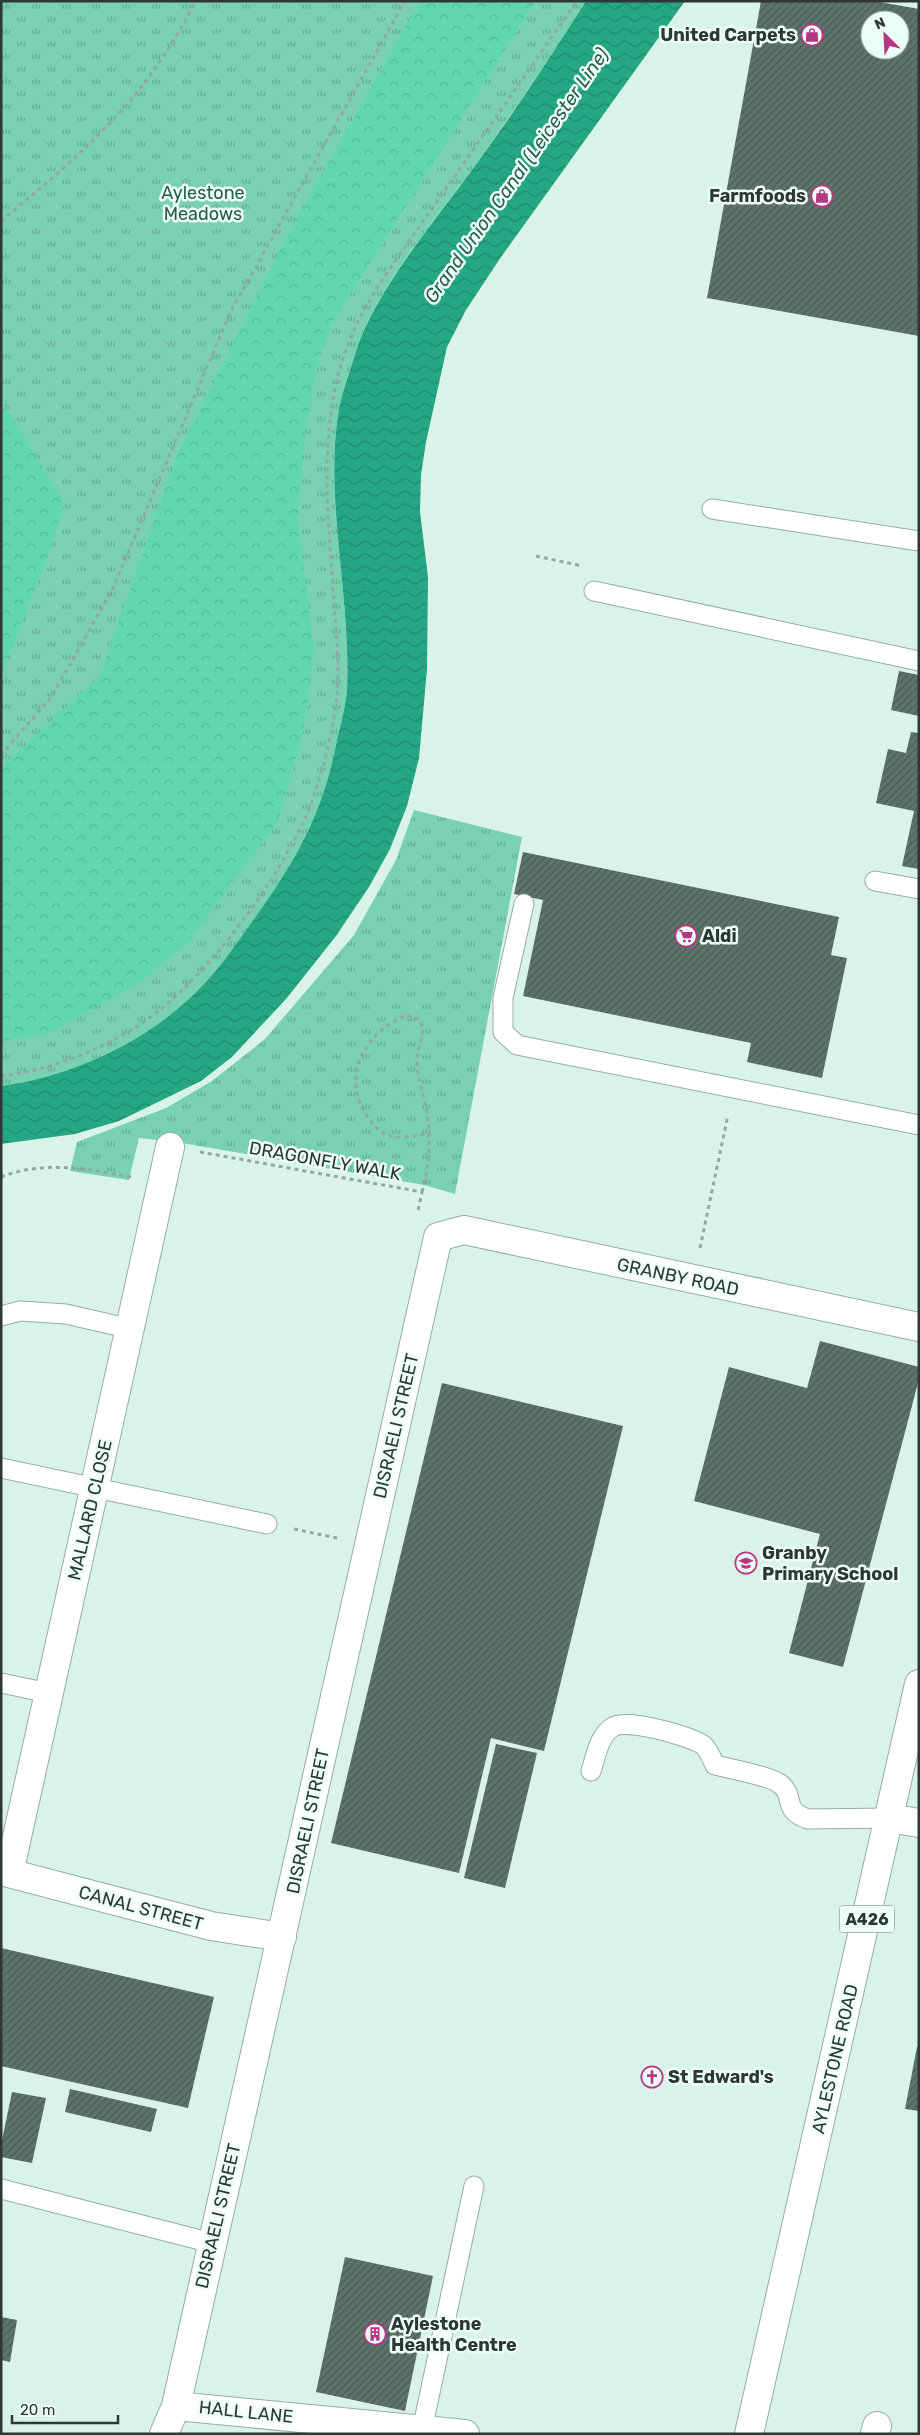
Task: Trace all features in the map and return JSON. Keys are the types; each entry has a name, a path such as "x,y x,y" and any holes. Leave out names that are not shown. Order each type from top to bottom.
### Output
{"street":[{"name":"MALLARD CLOSE","path":"5,1872 49,1693 96,1488 170,1147"},
{"name":"GRANBY ROAD","path":"438,1237 464,1230 919,1327"},
{"name":"DISRAELI STREET","path":"164,2434 176,2406 438,1237"},
{"name":"AYLESTONE ROAD","path":"749,2434 919,1684"},
{"path":"890,1818 919,1823"},
{"name":"CANAL STREET","path":"5,1872 211,1926 282,1937"},
{"name":"HALL LANE","path":"176,2406 464,2434"}],"lane":[{"path":"712,508 919,541"},
{"path":"594,591 919,661"},
{"path":"875,881 919,889"},
{"path":"524,904 503,998 503,1032 517,1045 919,1125"},
{"path":"1,1316 20,1311 66,1314 131,1329"},
{"path":"1,1468 267,1524"},
{"path":"1,1683 49,1693"},
{"path":"591,1771 601,1741 613,1727 623,1723 668,1732 704,1746 715,1765 769,1778 781,1784 788,1797 791,1809 798,1815 808,1818 890,1818"},
{"path":"422,2430 474,2186"},
{"path":"1,2189 212,2243"}],"path":[{"path":"1,221 53,178 102,133 156,70 196,1"},
{"path":"1,755 52,696 113,588 230,313 406,1"},
{"path":"1,1076 25,1074 80,1056 134,1029 185,988 234,931 274,874 304,820 325,758 337,695 335,620 328,527 327,427 336,385 353,330 380,283 577,1"},
{"path":"422,1192 428,1165 429,1132 417,1058 423,1027 418,1019 408,1015 396,1019 368,1043 360,1058 356,1074 356,1092 361,1107 377,1130 390,1136 402,1138 429,1132"},
{"path":"693,1280 733,1088"},
{"name":"DRAGONFLY WALK","path":"170,1147 422,1192 418,1213 430,1218 438,1237"},
{"path":"1,1177 44,1166 77,1167 163,1183"},
{"path":"267,1524 369,1544"}],"green space":[{"name":"Aylestone Meadows","path":"1,1 586,1 506,122 393,278 365,327 356,351 339,407 334,482 345,620 347,688 343,714 324,790 316,813 295,855 269,897 222,963 201,987 158,1024 109,1053 83,1065 56,1074 1,1086"},
{"path":"423,1 536,1 332,323 316,369 304,446 298,520 314,654 303,733 278,821 190,940 140,982 51,1032 1,1042 1,768 100,675 177,456 286,238 405,27"},
{"path":"1,400 65,503 45,563 1,676"},
{"path":"414,810 522,837 455,1194 424,1185 182,1143 139,1138 129,1180 70,1171 77,1142 166,1108 212,1081 265,1039 354,935 396,860"}],"water":[{"name":"Grand Union Canal (Leicester Line)","path":"586,1 685,1 501,257 466,310 447,347 426,442 421,475 420,512 428,577 427,669 419,758 407,806 390,849 369,887 336,936 286,999 232,1057 201,1081 119,1121 75,1134 1,1144 1,1086 56,1074 83,1065 134,1039 158,1024 180,1006 201,987 229,954 283,876 306,834 316,813 331,766 347,688 345,620 334,482 339,407 356,351 377,304 392,280 503,126"}],"building":[{"name":"Farmfoods","path":"761,1 874,1 919,9 919,336 707,298"},
{"path":"899,671 919,675 919,716 891,710"},
{"path":"911,732 919,733 919,869 902,866 914,811 876,803 888,749 906,753"},
{"name":"Aldi","path":"523,852 839,917 831,955 847,958 822,1078 747,1062 751,1043 523,996 543,900 514,894"},
{"path":"820,1341 919,1367 919,1379 843,1667 789,1653 820,1534 694,1501 729,1367 807,1388"},
{"path":"442,1383 623,1426 544,1751 491,1738 459,1873 331,1843"},
{"path":"496,1744 537,1753 505,1888 464,1878"},
{"path":"1,1948 214,1997 188,2108 1,2066"},
{"path":"917,2047 919,2047 919,2111 905,2109"},
{"path":"70,2089 157,2109 151,2132 65,2112"},
{"path":"12,2092 46,2098 32,2163 1,2157 1,2145"},
{"name":"Aylestone Health Centre","path":"345,2257 433,2276 405,2411 316,2392"},
{"path":"1,2317 17,2320 10,2362 1,2360"}],"place":[{"name":"United Carpets","path":"812,35"},
{"name":"Farmfoods","path":"822,196"},
{"name":"Aldi","path":"686,936"},
{"name":"Granby Primary School","path":"746,1563"},
{"name":"St Edward's","path":"652,2077"},
{"name":"Aylestone Health Centre","path":"375,2334"}]}
